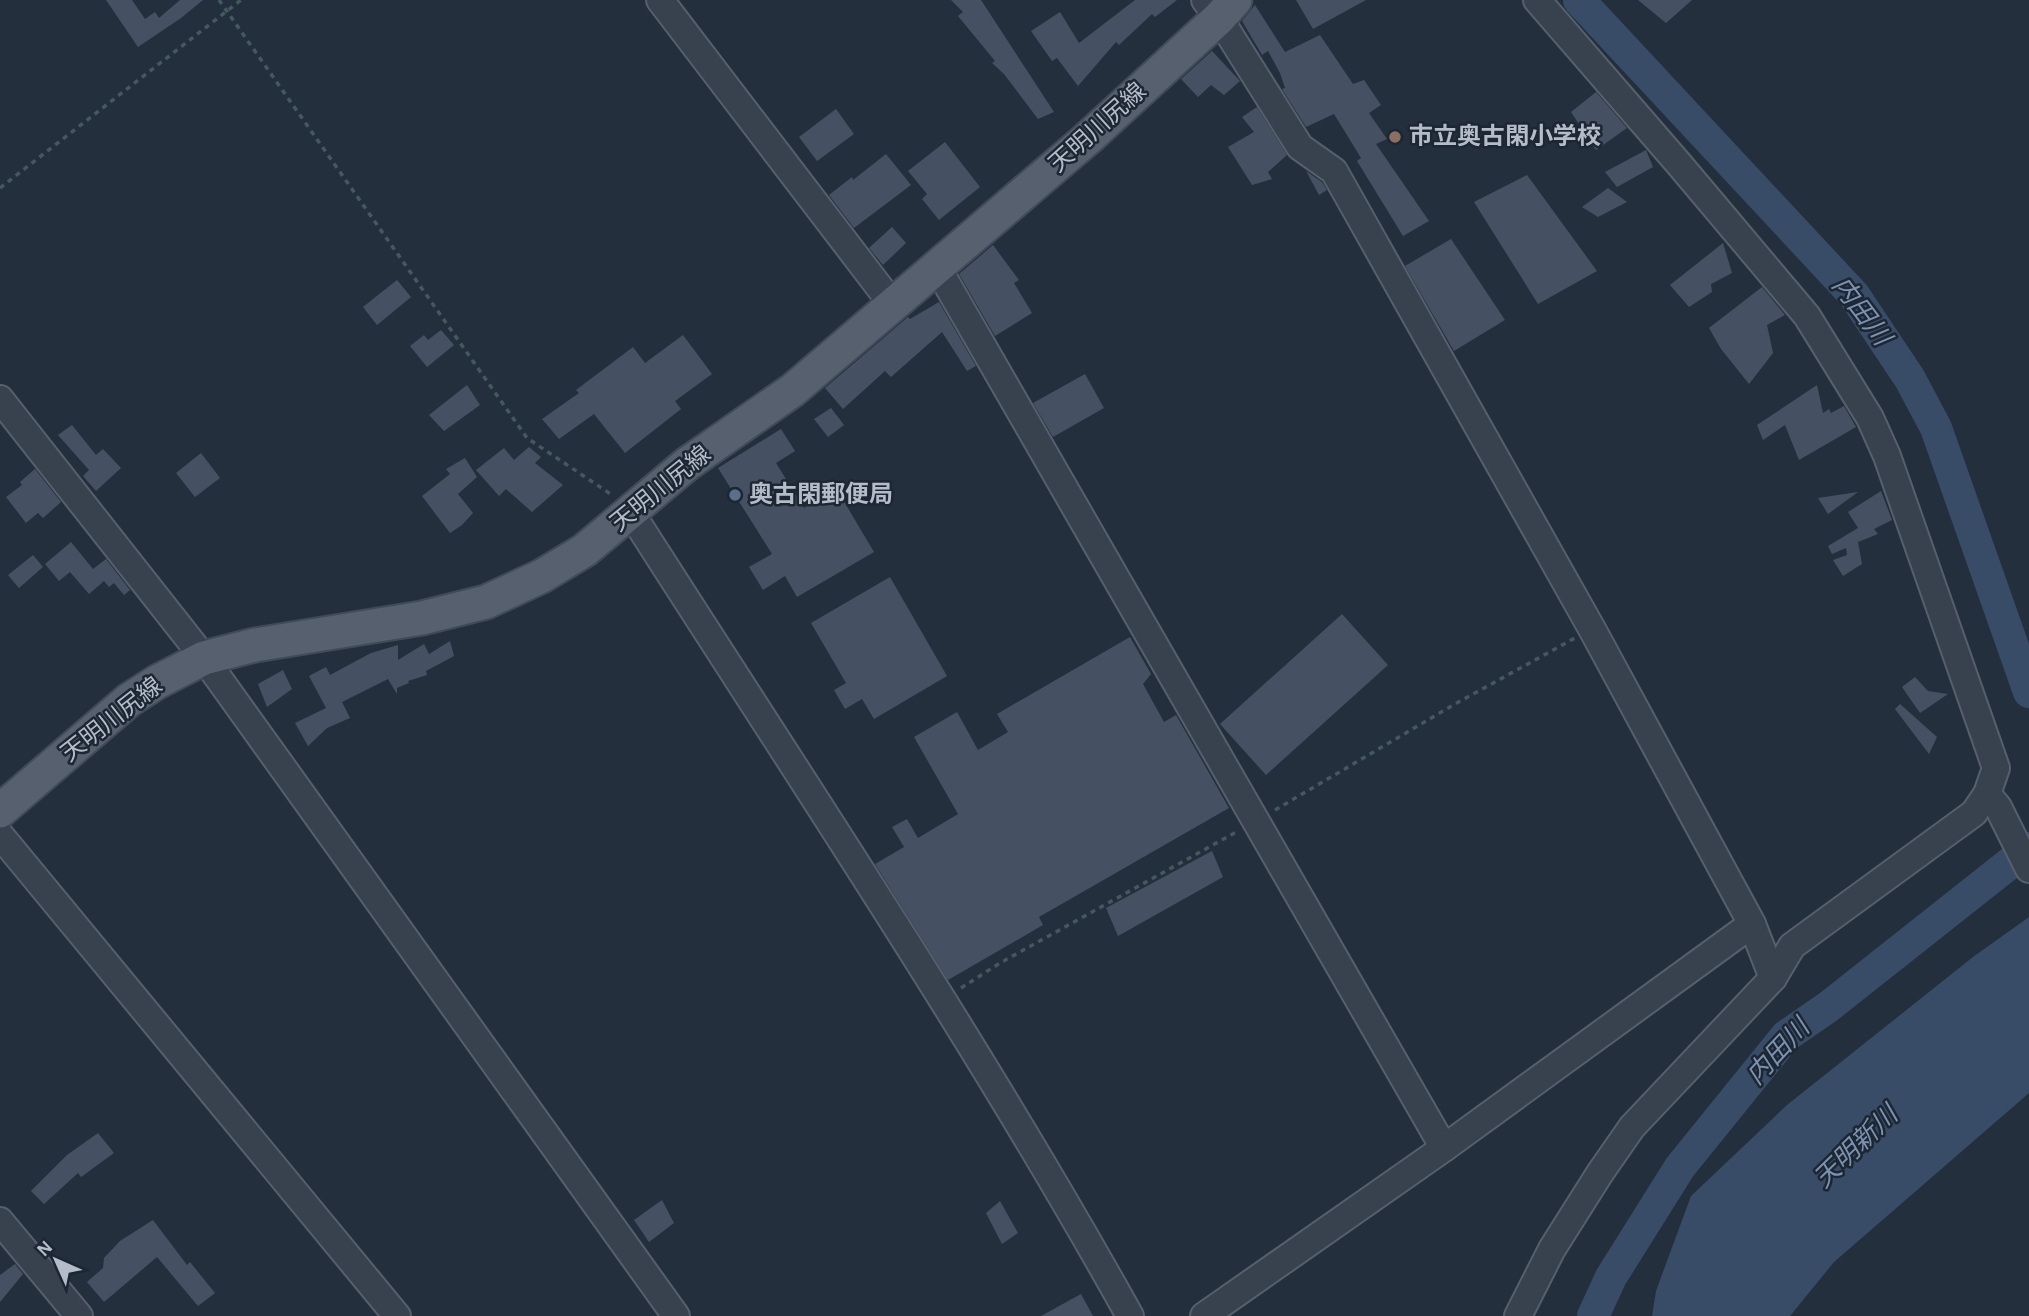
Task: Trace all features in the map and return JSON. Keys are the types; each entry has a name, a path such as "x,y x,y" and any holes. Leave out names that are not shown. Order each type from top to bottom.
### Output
{"main road":[{"name":"天明川尻線","path":"0,811 130,701 158,682 204,658 254,645 422,618 486,602 575,557 687,464 793,390 893,305 1087,139 1219,6"}],"street":[{"path":"660,0 893,305"},
{"path":"1537,0 1807,316 1870,418 1887,456 1996,768 1993,800 2028,867"},
{"path":"1219,6 1300,147 1334,171 1592,629 1752,925 1773,978"},
{"path":"937,267 1444,1148"},
{"path":"0,399 204,658 676,1316"},
{"path":"631,513 942,1000 1076,1219 1130,1316"},
{"path":"1518,1316 1552,1249 1632,1127 1773,978 1792,946 1993,800"},
{"path":"0,835 397,1316"},
{"path":"1204,1316 1444,1148 1752,925"},
{"path":"0,1221 79,1316"}],"path":[{"path":"219,0 527,438 609,492 631,513"},
{"path":"0,188 241,0"},
{"path":"942,1000 1000,963 1592,629"}],"water":[{"name":"天明新川","path":"2029,917 2029,1093 1834,1262 1790,1316 1652,1316 1656,1291 1691,1196 1787,1105 1973,957"}],"building":[{"path":"106,0 132,0 145,19 155,12 159,18 180,0 203,0 138,47"},
{"path":"951,0 981,0 1054,112 1038,119 1004,74 992,63 995,61 958,16 963,12"},
{"path":"1135,0 1177,0 1155,17 1152,14 1119,45 1116,42 1078,86 1057,58 1052,61 1031,31 1060,12 1079,43"},
{"path":"1296,0 1366,0 1313,29"},
{"path":"1638,0 1692,0 1666,23"},
{"path":"1255,5 1285,52 1320,35 1353,84 1364,80 1381,105 1369,113 1387,139 1376,144 1429,221 1403,236 1357,161 1361,158 1334,114 1306,127 1282,89 1285,88 1280,73 1268,51 1262,55 1242,21"},
{"path":"1212,51 1240,81 1224,95 1211,85 1198,97 1181,79"},
{"path":"1596,92 1627,128 1596,150 1571,112"},
{"path":"1257,107 1287,155 1268,172 1272,179 1252,185 1228,147 1254,132 1242,117"},
{"path":"836,109 854,134 817,161 799,137"},
{"path":"945,142 980,187 939,220 922,199 927,194 908,171"},
{"path":"1646,150 1653,167 1617,187 1605,172"},
{"path":"886,154 911,185 854,228 829,195"},
{"path":"1306,171 1322,182 1327,190 1319,195"},
{"path":"1527,175 1597,271 1538,304 1474,202"},
{"path":"1608,188 1627,202 1598,217 1582,207"},
{"path":"892,227 906,243 883,265 869,248"},
{"path":"1451,239 1505,320 1454,351 1405,266"},
{"path":"1723,243 1732,273 1711,284 1712,292 1689,307 1670,285"},
{"path":"993,245 1019,280 1014,283 1032,313 995,336 959,274"},
{"path":"397,280 411,297 377,325 363,307"},
{"path":"1762,287 1785,315 1767,325 1773,353 1749,384 1721,349 1709,328"},
{"path":"939,302 976,366 967,371 942,332 891,377 885,371 843,409 825,388 908,317 910,319"},
{"path":"441,330 454,345 427,367 410,346 424,335 428,340"},
{"path":"683,335 712,374 675,401 681,409 625,453 594,414 559,439 542,419 579,393 576,390 633,347 645,363"},
{"path":"1085,374 1104,408 1053,437 1033,403"},
{"path":"467,385 480,405 444,431 429,415"},
{"path":"1817,385 1823,413 1829,409 1831,413 1844,406 1856,427 1799,460 1785,425 1763,440 1757,425"},
{"path":"831,408 844,425 828,437 814,419"},
{"path":"72,425 96,455 103,449 121,468 96,491 83,476 89,470 58,435"},
{"path":"781,429 795,451 776,463 804,508 836,488 874,552 797,597 785,576 763,590 749,567 772,554 718,468"},
{"path":"529,447 541,457 535,463 563,485 532,512 506,489 499,496 476,470 504,448 514,460"},
{"path":"201,453 220,478 195,497 176,473"},
{"path":"465,458 477,477 458,494 473,513 450,533 422,496 450,474 446,469"},
{"path":"35,469 61,502 43,518 38,513 26,523 6,497 22,485 20,482"},
{"path":"1881,491 1892,520 1874,529 1878,534 1858,542 1862,564 1843,576 1833,560 1847,555 1846,548 1832,554 1828,546 1858,528 1848,512"},
{"path":"1858,492 1828,514 1818,498"},
{"path":"71,542 93,569 106,559 130,590 124,595 114,583 109,587 104,581 89,594 70,572 59,581 45,564"},
{"path":"33,555 43,567 19,588 8,575"},
{"path":"890,577 947,676 874,719 862,699 845,709 834,690 846,683 811,623"},
{"path":"1342,614 1388,665 1266,775 1220,724"},
{"path":"1130,637 1151,674 1143,684 1164,722 1176,715 1229,808 1039,917 1043,925 948,980 875,864 904,847 892,827 907,819 918,838 958,814 914,737 957,712 978,750 1008,732 997,714"},
{"path":"450,641 454,656 426,671 427,675 397,688 397,694 388,679 342,702 350,718 327,728 308,746 295,723 326,708 309,676 326,667 330,675 371,653 398,645 398,660 424,644 429,654"},
{"path":"283,670 292,689 267,707 258,684"},
{"path":"1915,677 1928,691 1948,694 1920,713 1902,687"},
{"path":"1900,704 1937,737 1929,754 1895,709"},
{"path":"1212,851 1223,877 1118,936 1106,908"},
{"path":"98,1133 114,1153 81,1177 78,1173 44,1204 31,1191 67,1155"},
{"path":"662,1200 674,1223 649,1242 634,1220"},
{"path":"1000,1201 1018,1233 1002,1244 986,1213"},
{"path":"153,1220 187,1265 190,1262 215,1293 198,1306 157,1257 104,1302 87,1282 103,1268 104,1258 120,1241"},
{"path":"15,1264 23,1274 0,1302 0,1275"},
{"path":"1081,1294 1093,1316 1041,1316"}],"waterway":[{"name":"内田川","path":"1579,0 1854,295 1910,379 1936,428 2029,692"},
{"name":"内田川","path":"1593,1316 1611,1277 1680,1167 1786,1036 1828,1007 2029,848"}],"place":[{"name":"市立奥古閑小学校","path":"1395,137"},
{"name":"奥古閑郵便局","path":"735,495"}]}
